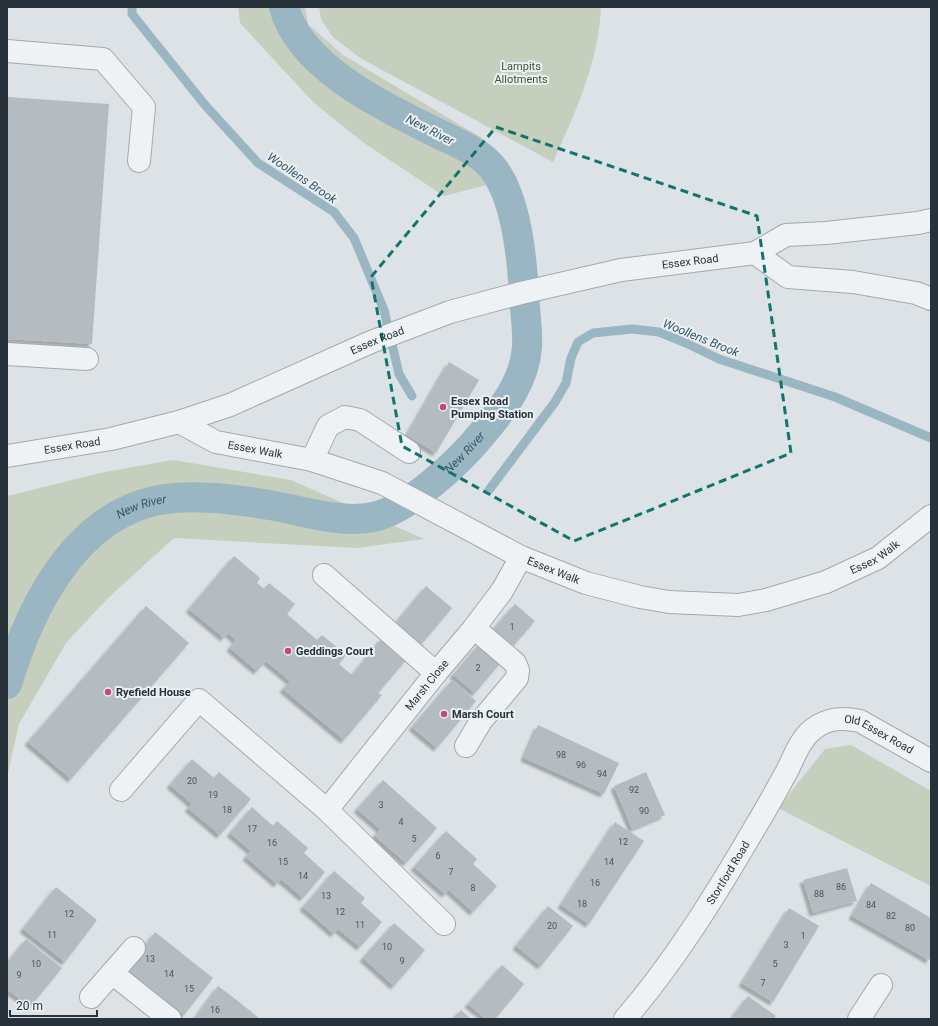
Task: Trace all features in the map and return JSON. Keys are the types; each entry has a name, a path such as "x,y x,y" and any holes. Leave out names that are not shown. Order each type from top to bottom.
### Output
{"street":[{"path":"7,51 103,58 144,107 139,161"},
{"name":"Essex Road","path":"7,456 112,439 179,422 230,405 372,342 450,312 521,292 621,270 755,253 786,235 826,233 918,223 931,220"},
{"path":"755,253 788,277 853,282 916,293 931,299"},
{"path":"7,354 87,359"},
{"path":"312,460 328,426 345,417 360,420 409,452"},
{"name":"Essex Walk","path":"179,422 216,442 312,460 389,487 433,509 493,544 521,557 586,583 640,598 669,602 738,605 796,592 853,571 878,558 931,516"},
{"name":"Marsh Close","path":"327,810 436,673 474,628 502,591 521,557"},
{"path":"324,575 436,673"},
{"path":"466,746 481,721 518,678 518,670 515,664 474,628"},
{"path":"121,790 199,700 327,810 444,924"},
{"name":"Old Essex Road","path":"823,722 847,718 860,721 931,761"},
{"name":"Stortford Road","path":"633,1016 684,942 726,877 803,741 811,730 823,722"},
{"path":"91,997 134,948"},
{"path":"112,973 162,1017"},
{"path":"859,1019 881,985"}],"highlighted area":[{"path":"496,127 757,216 791,453 574,541 402,446 371,277"}],"green space":[{"path":"238,7 305,7 308,24 343,55 482,138 517,177 444,196 364,143 314,103 240,23"},
{"name":"Lampits Allotments","path":"319,7 601,7 596,48 591,67 570,125 553,162 360,58 332,36 321,19"},
{"path":"173,460 291,480 424,539 356,548 174,538 107,599 66,643 19,724 7,777 7,496 105,472"},
{"path":"851,745 931,791 931,886 778,808 825,749"}],"building":[{"path":"7,97 109,104 92,344 7,339"},
{"name":"Essex Road Pumping Station","path":"449,362 479,380 436,453 407,435"},
{"name":"Geddings Court","path":"234,556 260,578 257,583 264,589 269,583 295,604 287,614 317,640 322,635 346,655 339,664 352,675 382,638 407,659 378,693 382,695 344,740 283,689 290,681 266,661 257,671 230,648 236,640 228,633 224,638 189,609"},
{"name":"Geddings Court","path":"426,586 452,608 419,647 393,626"},
{"path":"515,604 535,621 509,651 489,634"},
{"name":"Ryefield House","path":"146,606 189,643 71,779 28,742"},
{"path":"480,643 502,661 475,693 453,675"},
{"name":"Marsh Court","path":"452,680 476,701 437,748 412,727"},
{"path":"538,725 619,763 604,794 524,758"},
{"path":"192,759 214,778 219,772 251,799 220,835 188,808 192,804 170,785"},
{"path":"646,772 665,815 632,829 614,786"},
{"path":"383,780 437,828 406,863 375,836 380,829 357,809"},
{"path":"252,807 273,826 277,821 308,848 304,853 325,872 303,898 281,879 277,884 246,857 251,851 230,833"},
{"path":"615,822 644,841 589,924 561,905"},
{"path":"446,831 477,859 473,864 497,886 473,912 449,890 445,894 414,867"},
{"path":"847,868 857,901 813,913 803,880"},
{"path":"334,871 365,898 361,903 382,922 360,947 338,929 334,934 303,907"},
{"path":"871,883 931,918 931,957 929,960 852,916"},
{"path":"56,887 97,920 65,962 23,929"},
{"path":"548,906 573,926 541,966 516,946"},
{"path":"789,908 819,926 773,1002 742,983"},
{"path":"394,923 425,950 394,986 363,958"},
{"path":"155,932 213,978 184,1015 127,971"},
{"path":"26,939 62,968 30,1007 7,989 7,963"},
{"path":"502,965 524,984 495,1019 486,1019 468,1004"},
{"path":"218,986 238,1001 260,1019 194,1019"},
{"path":"748,996 776,1016 773,1019 731,1019"},
{"path":"461,1010 471,1019 452,1019"}],"waterway":[{"name":"Woollens Brook","path":"132,7 132,14 205,105 258,163 334,212 354,238 384,310 399,374 412,396"},
{"name":"New River","path":"7,684 28,626 42,597 59,570 79,546 102,525 129,509 159,500 186,497 242,501 334,518 360,519 387,513 417,495 461,457 498,414 512,394 522,371 527,347 527,328 520,248 509,198 495,171 490,164 476,153 370,98 326,67 307,49 293,29 284,7"},
{"name":"Woollens Brook","path":"489,490 555,402 566,383 571,358 578,342 593,333 632,329 659,332 719,359 835,397 931,438"}],"place":[{"name":"Essex Road Pumping Station","path":"443,407"},
{"name":"Geddings Court","path":"288,651"},
{"name":"Ryefield House","path":"108,692"},
{"name":"Marsh Court","path":"444,714"}]}
